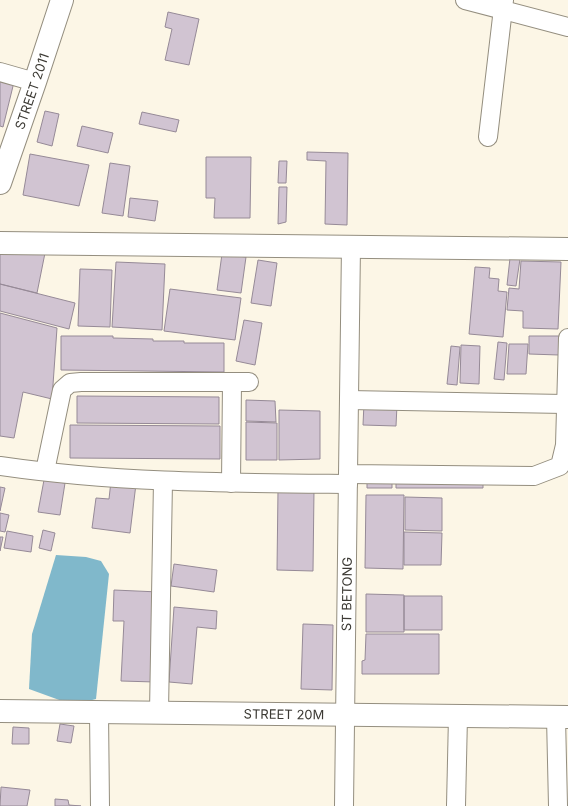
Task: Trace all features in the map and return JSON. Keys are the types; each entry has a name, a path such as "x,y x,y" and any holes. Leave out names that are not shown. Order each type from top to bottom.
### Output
{"street":[{"name":"STREET 2011","path":"0,183 62,0"},
{"path":"465,0 504,5 568,27"},
{"path":"488,137 504,5"},
{"path":"0,72 35,82"},
{"path":"0,243 568,249"},
{"name":"ST BETONG","path":"344,806 351,246"},
{"path":"0,466 118,479 230,483 348,479 534,476 560,466 565,445 568,338"},
{"path":"45,471 62,390 70,384 81,382 240,382 230,483"},
{"path":"348,400 565,404"},
{"path":"159,712 163,481"},
{"name":"STREET 20M","path":"0,711 562,717"},
{"path":"99,712 100,806"},
{"path":"456,806 458,716"},
{"path":"558,806 562,717"}],"water":[{"path":"56,555 86,557 101,561 109,574 96,699 73,705 29,689 32,634"}],"building":[{"path":"168,12 199,19 189,65 165,60 172,29 165,27"},
{"path":"0,79 14,82 3,127 0,126"},
{"path":"45,111 59,114 52,146 37,142"},
{"path":"142,112 179,120 176,132 139,124"},
{"path":"82,126 113,133 108,153 77,146"},
{"path":"307,152 348,153 347,225 325,224 326,161 307,160"},
{"path":"30,154 89,165 79,206 23,195"},
{"path":"206,157 251,157 250,218 214,218 215,198 206,198"},
{"path":"279,161 287,161 286,183 278,183"},
{"path":"110,163 130,166 123,216 102,213"},
{"path":"279,187 287,187 286,222 278,224"},
{"path":"130,198 158,201 155,221 128,217"},
{"path":"0,251 45,253 37,293 0,284"},
{"path":"222,254 246,257 241,293 217,290"},
{"path":"510,258 520,259 516,286 507,285"},
{"path":"258,260 277,263 271,306 251,303"},
{"path":"521,261 561,262 558,329 523,328 523,311 507,310 509,288 519,289"},
{"path":"116,262 165,264 162,330 112,327"},
{"path":"475,267 490,268 489,278 499,279 498,291 507,292 503,337 469,334"},
{"path":"80,269 112,270 110,327 78,326"},
{"path":"0,284 75,303 69,329 0,311"},
{"path":"170,289 241,298 235,340 164,331"},
{"path":"0,313 57,328 52,399 23,392 14,438 0,436"},
{"path":"244,320 262,323 255,365 236,361"},
{"path":"61,336 113,336 113,338 153,339 153,341 184,341 184,343 224,343 224,372 61,370"},
{"path":"529,336 559,336 559,355 529,354"},
{"path":"498,342 507,343 504,380 494,379"},
{"path":"509,344 528,344 526,374 507,374"},
{"path":"461,345 480,346 479,384 460,383"},
{"path":"451,346 460,347 457,385 447,384"},
{"path":"77,396 219,397 219,424 77,423"},
{"path":"246,400 275,401 276,422 246,421"},
{"path":"364,403 397,405 396,426 363,425"},
{"path":"279,410 320,411 320,459 279,460"},
{"path":"246,422 277,423 277,460 246,460"},
{"path":"70,425 220,426 220,459 70,458"},
{"path":"367,477 392,477 392,488 367,488"},
{"path":"396,478 483,478 483,488 396,488"},
{"path":"44,480 65,483 60,515 38,512"},
{"path":"111,481 136,484 130,533 92,528 96,498 109,499"},
{"path":"0,487 5,488 0,511"},
{"path":"278,490 314,490 313,571 277,570"},
{"path":"366,495 404,495 403,569 365,568"},
{"path":"405,497 442,498 442,531 405,530"},
{"path":"0,513 9,515 5,532 0,531"},
{"path":"43,530 55,533 51,551 39,548"},
{"path":"7,531 33,536 31,552 4,548"},
{"path":"404,532 442,533 441,565 404,565"},
{"path":"0,537 3,537 0,551"},
{"path":"174,564 217,570 214,592 171,586"},
{"path":"114,590 159,592 155,682 121,681 124,621 113,621"},
{"path":"366,594 404,595 404,632 366,632"},
{"path":"404,596 442,596 442,630 404,630"},
{"path":"174,607 217,611 216,629 197,627 192,684 169,682"},
{"path":"303,624 333,625 332,690 301,689"},
{"path":"366,634 439,634 439,674 362,674 362,661 365,660"},
{"path":"60,724 74,726 71,743 57,741"},
{"path":"13,727 29,728 29,744 12,744"},
{"path":"1,787 30,790 27,806 0,806"},
{"path":"55,799 68,800 69,805 81,806 55,806"}]}
